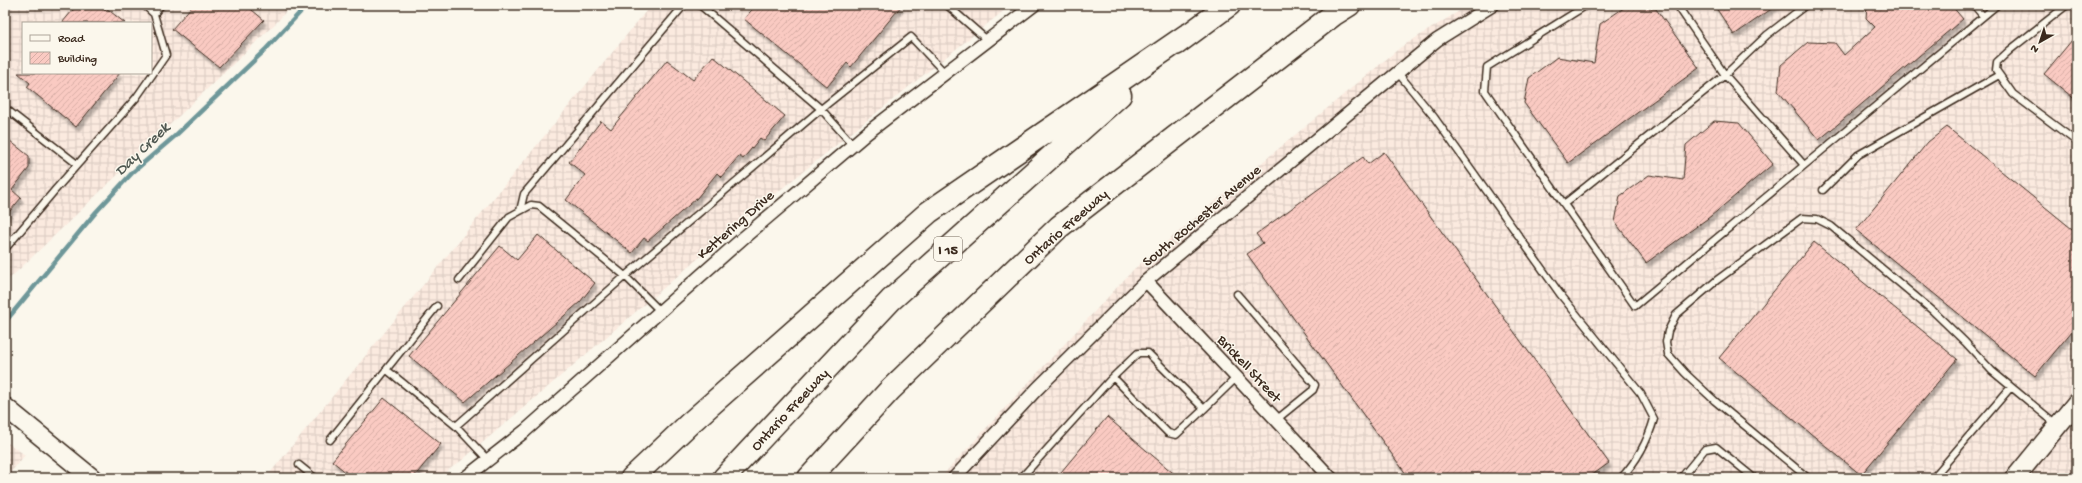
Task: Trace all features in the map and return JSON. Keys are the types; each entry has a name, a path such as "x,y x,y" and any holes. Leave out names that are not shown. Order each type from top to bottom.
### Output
{"highway":[{"name":"Ontario Freeway","path":"724,478 892,300 1187,35 1229,5"},
{"name":"Ontario Freeway","path":"810,477 890,390 1059,227 1333,15 1349,5"},
{"path":"632,477 689,424 929,212 1187,35"}],"main road":[{"path":"2015,478 2077,402"},
{"path":"5,407 92,478"}],"street":[{"name":"Kettering Drive","path":"465,478 525,431 742,239 853,145 1034,5"},
{"name":"South Rochester Avenue","path":"954,478 1037,389 1146,281 1437,40 1494,5"},
{"name":"Brickell Street","path":"1146,281 1331,478"}],"lane":[{"path":"5,249 77,164 136,98 166,55 154,14 144,5"},
{"path":"154,14 161,5"},
{"path":"520,211 524,194 684,5"},
{"path":"700,5 821,109 853,145"},
{"path":"947,5 988,40"},
{"path":"1587,5 1487,67 1485,91 1635,306 1998,5"},
{"path":"1677,5 1725,75 1804,165"},
{"path":"1564,204 1725,75 1767,35 1806,5"},
{"path":"1974,5 1983,16"},
{"path":"2067,5 2010,50 1998,62 1996,70 2013,94 2077,142"},
{"path":"456,426 625,276 821,109 911,38 945,73"},
{"path":"1398,73 1434,117 1560,294 1642,394 1654,419 1650,434 1630,469 1621,478"},
{"path":"1823,190 1858,155 1999,75"},
{"path":"5,108 77,164"},
{"path":"459,280 510,217 531,205 539,206 625,276 660,311"},
{"path":"1808,478 1715,401 1685,373 1668,354 1666,342 1668,331 1676,316 1717,280 1802,218 1817,219 1831,226 1933,311 1992,371 2058,425"},
{"path":"1237,294 1315,385 1313,390 1276,420"},
{"path":"330,440 437,306"},
{"path":"1021,478 1138,353 1148,354 1204,409"},
{"path":"387,370 456,426 488,460"},
{"path":"1114,377 1168,433 1176,435 1236,377"},
{"path":"1933,478 2011,387"},
{"path":"1681,478 1705,449 1716,446 1754,478"},
{"path":"299,466 315,478"}],"shaded area":[{"path":"5,5 291,5 278,21 5,283"},
{"path":"651,5 1011,5 755,210 461,461 437,478 266,478"},
{"path":"1469,5 2077,5 2077,478 940,478 1134,269 1401,47"},
{"path":"5,441 25,455 6,478 5,478"}],"building":[{"path":"77,5 98,5 105,10 106,8 124,22 63,22"},
{"path":"193,5 246,5 264,20 219,67 172,29"},
{"path":"756,5 902,5 851,67 847,63 827,87 744,19"},
{"path":"1628,5 1656,9 1699,68 1568,163 1524,103 1529,78 1557,57 1594,63 1600,24"},
{"path":"1714,5 1777,5 1734,35"},
{"path":"1867,5 1951,5 1963,19 1819,140 1778,91 1781,65 1808,42 1835,43 1844,55 1875,27 1866,18"},
{"path":"2077,34 2077,101 2044,74"},
{"path":"713,56 785,116 764,141 760,138 743,159 739,156 721,177 717,173 697,198 648,241 644,238 632,253 566,200 585,175 569,162 601,121 611,129 667,60 693,80"},
{"path":"18,73 119,74 76,127 27,87 30,83"},
{"path":"1714,121 1739,123 1773,164 1711,216 1646,263 1615,222 1620,196 1649,175 1683,180 1686,145"},
{"path":"1947,127 2077,233 2077,325 2035,376 1856,230 1928,142"},
{"path":"5,137 29,156 29,168 12,190 21,198 5,217"},
{"path":"1384,152 1609,463 1588,478 1409,478 1247,254 1263,243 1256,234 1363,157 1368,164"},
{"path":"538,235 595,283 580,302 465,402 409,356 500,246 517,260"},
{"path":"1814,242 1957,359 1861,475 1719,358"},
{"path":"384,398 441,444 413,478 353,478 332,461"},
{"path":"1107,417 1179,478 1056,478"}],"waterway":[{"name":"Day Creek","path":"5,322 96,212 133,172 175,136 265,50 307,5"}]}
